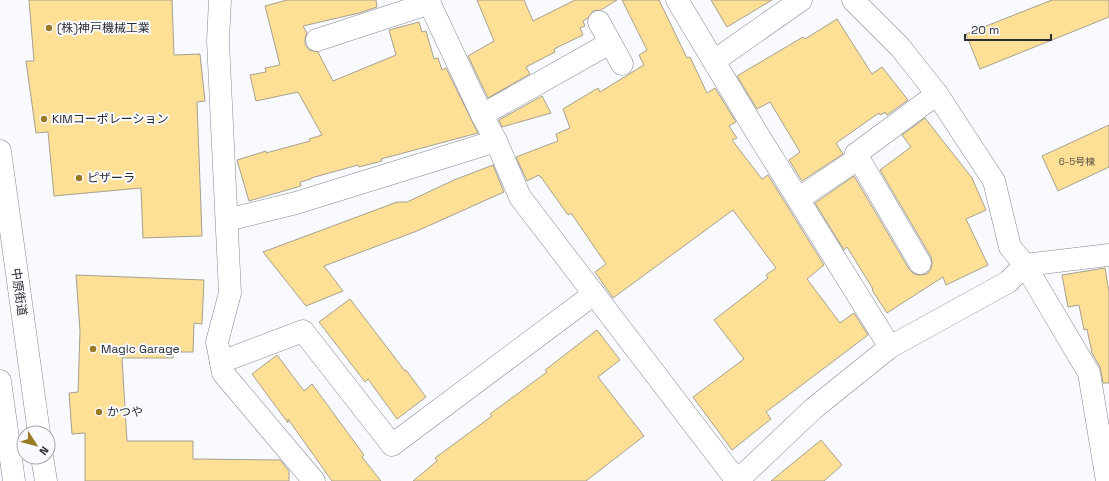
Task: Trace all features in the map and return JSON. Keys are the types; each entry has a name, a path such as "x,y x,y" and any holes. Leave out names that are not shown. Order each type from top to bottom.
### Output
{"street":[{"path":"220,0 218,41 230,293 217,342 223,373 314,481"},
{"path":"677,0 890,347"},
{"path":"714,61 801,0"},
{"path":"853,0 900,47 937,94 994,181 1010,248 1025,265 1089,373 1107,481"},
{"path":"318,40 429,1 482,115 496,141 520,197 737,481 813,409 890,347 1008,282 1025,265 1109,255"},
{"path":"599,22 622,64"},
{"path":"482,115 610,42"},
{"path":"798,199 853,162 856,154 937,94"},
{"path":"227,220 296,203 496,141"},
{"name":"中原街道","path":"0,151 38,425"},
{"path":"856,154 920,263"},
{"path":"221,362 303,331 392,445 594,294"},
{"path":"0,380 14,481"},
{"path":"43,465 46,481"}],"building":[{"path":"29,0 172,0 174,55 200,54 205,101 197,102 202,236 143,238 141,188 54,196 48,132 36,133 26,61 34,61"},
{"path":"287,0 376,0 377,7 359,13 303,26 307,33 305,44 309,50 318,52 333,81 396,55 389,30 419,22 422,32 426,31 434,59 438,58 442,70 446,68 478,133 381,159 382,161 359,167 358,165 311,178 300,182 301,186 249,201 237,160 266,151 266,153 310,141 309,139 322,135 298,92 256,101 250,75 266,72 265,68 280,65 265,6"},
{"path":"477,0 524,0 533,21 575,0 617,0 601,10 593,11 588,18 583,21 585,26 580,28 583,35 554,49 555,52 526,67 530,74 488,98 468,56 494,41"},
{"path":"622,0 659,0 687,58 690,57 707,93 715,88 736,122 729,126 737,138 732,140 762,179 768,175 824,265 807,279 840,323 854,313 868,335 766,412 771,419 732,450 693,397 744,359 714,320 768,278 766,275 776,268 733,210 613,298 595,272 606,264 571,213 568,215 539,175 527,181 516,157 558,141 556,134 570,128 563,109 598,88 600,92 644,65 639,55 647,50"},
{"path":"711,0 772,0 727,27"},
{"path":"1052,0 1109,0 1109,17 980,69 966,34"},
{"path":"837,19 872,74 882,67 908,100 887,115 885,112 880,115 879,113 836,143 843,154 802,181 789,160 800,152 770,102 757,109 737,76 803,37 805,39"},
{"path":"542,96 551,113 502,127 499,120"},
{"path":"925,118 972,178 986,210 966,219 988,265 946,285 943,277 887,313 847,247 844,250 815,203 854,176 909,269 914,274 927,274 931,269 931,257 880,170 911,147 902,135"},
{"path":"1109,125 1109,167 1058,191 1042,156"},
{"path":"493,165 504,192 417,231 324,266 343,291 306,306 263,252 397,202 407,202 454,180"},
{"path":"1105,268 1109,292 1109,383 1103,383 1100,367 1092,353 1087,329 1084,330 1079,305 1068,307 1062,275"},
{"path":"76,275 204,280 202,324 194,323 193,352 173,352 173,358 122,358 127,441 193,441 193,459 280,460 289,471 289,481 85,481 85,433 72,434 69,393 78,392 80,331"},
{"path":"350,299 426,397 397,419 368,379 365,382 319,322"},
{"path":"597,330 620,360 598,377 644,436 586,481 413,481 437,461 435,458 492,416 490,414 547,372 545,370"},
{"path":"277,355 304,391 312,384 364,455 362,457 381,481 332,481 288,419 288,423 252,374"},
{"path":"821,440 842,465 824,481 771,481"}],"place":[{"name":"(株)神戸機械工業","path":"49,28"},
{"name":"KIMコーポレーション","path":"44,119"},
{"name":"ピザーラ","path":"79,178"},
{"name":"Magic Garage","path":"93,349"},
{"name":"かつや","path":"99,412"}]}
